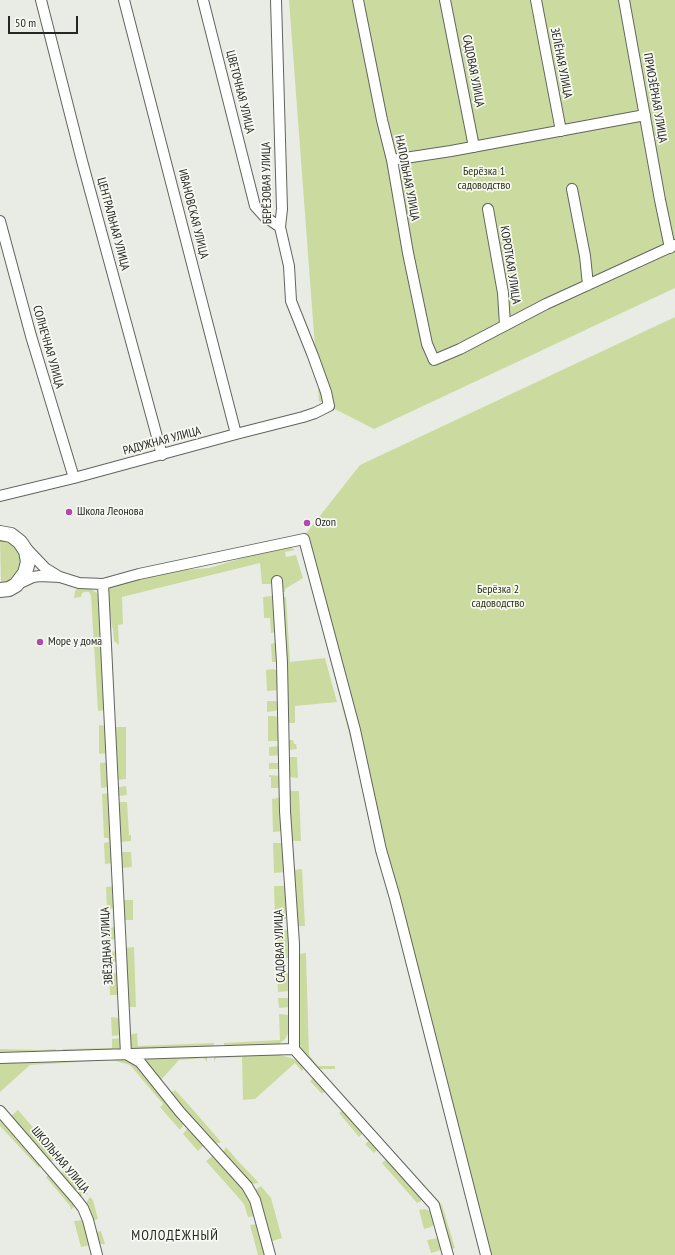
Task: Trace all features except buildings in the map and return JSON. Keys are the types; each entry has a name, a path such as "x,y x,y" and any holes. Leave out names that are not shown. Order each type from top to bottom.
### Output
{"street":[{"name":"ЦЕНТРАЛЬНАЯ УЛИЦА","path":"41,0 82,161 162,454"},
{"name":"ИВАНОВСКАЯ УЛИЦА","path":"124,0 236,434"},
{"name":"ЦВЕТОЧНАЯ УЛИЦА","path":"203,0 256,206 264,216 280,227"},
{"name":"БЕРЁЗОВАЯ УЛИЦА","path":"276,0 282,209 280,227 289,266 291,301 313,356 326,392 329,406"},
{"name":"НАПОЛЬНАЯ УЛИЦА","path":"358,0 382,120 392,160 408,253 427,344 434,360 460,349 505,325"},
{"name":"САДОВАЯ УЛИЦА","path":"445,0 474,147"},
{"name":"ЗЕЛЁНАЯ УЛИЦА","path":"536,0 561,131"},
{"name":"ПРИОЗЁРНАЯ УЛИЦА","path":"624,0 646,115 660,200 673,246"},
{"path":"392,160 474,147 646,115"},
{"path":"572,189 585,256 588,285"},
{"name":"КОРОТКАЯ УЛИЦА","path":"488,209 503,293 505,325"},
{"name":"СОЛНЕЧНАЯ УЛИЦА","path":"0,221 31,336 74,478"},
{"path":"505,325 546,304 673,246"},
{"name":"РАДУЖНАЯ УЛИЦА","path":"0,496 74,478 303,417 329,406"},
{"path":"0,524 10,537 44,568 60,577 79,583 103,584 139,574 304,539 355,730 381,850 397,906 486,1255"},
{"path":"10,537 26,551 28,562 25,574 16,585"},
{"path":"0,590 9,589 33,577 60,577"},
{"name":"САДОВАЯ УЛИЦА","path":"277,581 282,664 285,811 294,944 294,1049"},
{"name":"ЗВЁЗДНАЯ УЛИЦА","path":"103,584 126,1054"},
{"path":"0,1058 294,1049 434,1205 448,1255"},
{"path":"126,1054 140,1062 180,1112 247,1186 255,1200 270,1255"},
{"name":"ШКОЛЬНАЯ УЛИЦА","path":"0,1111 83,1208 88,1220 97,1255"}],"green space":[{"name":"Берёзка 1 садоводство","path":"289,0 675,0 675,288 374,429 319,401"},
{"name":"Берёзка 2 садоводство","path":"675,317 675,1255 482,1255 300,541 360,465"},
{"path":"0,540 10,542 17,547 23,562 16,577 9,582 1,583"},
{"path":"290,547 295,550 285,552 286,557 296,555 303,578 285,589 285,592 282,592 273,584 262,584 260,563 122,597 123,624 118,625 119,645 114,641 107,593 115,584 184,570 209,568 249,556"},
{"path":"78,588 91,589 97,593 98,597 106,710 98,711 91,596 89,592 85,592 82,593 81,597 74,598 75,591"},
{"path":"272,596 275,598 275,632 271,633 270,618 264,618 263,597"},
{"path":"286,597 290,662 325,658 337,702 295,706 295,723 287,723 282,598"},
{"path":"275,641 278,661 272,662 271,644"},
{"path":"274,669 278,672 279,690 267,691 266,670"},
{"path":"267,701 276,701 279,704 279,709 267,712"},
{"path":"268,716 275,716 279,719 280,741 268,741"},
{"path":"99,725 107,726 108,753 99,754"},
{"path":"115,727 126,727 126,779 117,780"},
{"path":"288,740 293,740 297,749 288,750"},
{"path":"281,746 281,755 269,756 269,747"},
{"path":"289,757 297,757 298,778 289,777"},
{"path":"109,762 110,787 101,788 100,763"},
{"path":"269,763 280,763 281,769 269,769"},
{"path":"269,775 281,776 281,788 271,788 271,777 269,777"},
{"path":"126,786 127,795 119,796 119,787"},
{"path":"290,791 299,791 301,841 292,841"},
{"path":"110,793 113,863 105,864 104,843 109,842 108,838 104,838 102,794"},
{"path":"282,797 283,831 273,832 272,799"},
{"path":"119,802 127,802 129,835 131,835 131,841 121,842"},
{"path":"273,843 283,843 285,872 274,873"},
{"path":"122,852 131,852 132,867 122,868"},
{"path":"302,869 305,926 297,926 293,870"},
{"path":"115,886 116,908 107,909 106,887"},
{"path":"274,886 286,886 288,914 286,915 286,919 275,920"},
{"path":"124,900 133,900 133,920 125,920"},
{"path":"115,927 116,938 108,942 107,928"},
{"path":"285,929 288,931 289,958 277,958 276,930"},
{"path":"134,947 136,1007 127,1007 125,948"},
{"path":"108,950 116,952 117,961 109,963"},
{"path":"306,953 309,1055 318,1066 335,1066 335,1069 316,1069 300,1051 298,1046 299,954"},
{"path":"109,972 119,974 119,995 110,995"},
{"path":"289,973 290,991 278,992 277,974"},
{"path":"278,998 290,998 290,1007 279,1008"},
{"path":"279,1014 290,1015 289,1032 285,1039 278,1045 224,1048 224,1043 280,1040"},
{"path":"111,1017 119,1018 121,1035 112,1036"},
{"path":"137,1033 138,1046 214,1043 213,1048 135,1050 130,1045 129,1035"},
{"path":"121,1038 119,1051 64,1053 62,1049 112,1048 112,1039"},
{"path":"0,1049 56,1049 55,1053 0,1055"},
{"path":"272,1053 298,1061 304,1067 302,1071 295,1063 255,1099 243,1100 242,1057 216,1058 214,1061 214,1056"},
{"path":"207,1056 207,1062 204,1058 179,1060 161,1080 146,1061 147,1058"},
{"path":"120,1058 135,1062 185,1122 180,1130 160,1107 163,1104 130,1065 112,1060 30,1065 0,1092 0,1062"},
{"path":"315,1077 326,1089 322,1094 310,1081"},
{"path":"175,1090 221,1142 216,1144 171,1093"},
{"path":"18,1110 60,1160 51,1161 11,1116"},
{"path":"344,1110 364,1132 359,1137 339,1113"},
{"path":"0,1117 41,1163 39,1168 0,1126"},
{"path":"189,1126 205,1144 198,1151 183,1134"},
{"path":"370,1140 378,1149 374,1153 365,1144"},
{"path":"226,1147 259,1183 252,1184 223,1152"},
{"path":"215,1154 244,1188 253,1202 257,1216 248,1217 244,1204 206,1161"},
{"path":"387,1159 422,1197 421,1201 417,1203 382,1163"},
{"path":"67,1168 88,1194 80,1196 60,1174"},
{"path":"50,1174 76,1204 71,1210 70,1206 46,1177"},
{"path":"421,1182 442,1205 455,1248 451,1249 419,1184"},
{"path":"261,1186 271,1198 282,1238 272,1241 264,1213 255,1190"},
{"path":"90,1197 93,1200 98,1219 92,1221 86,1207 87,1201"},
{"path":"425,1209 430,1211 434,1224 431,1227 424,1229 419,1210"},
{"path":"83,1220 90,1245 81,1247 74,1221"},
{"path":"259,1224 265,1255 258,1255 250,1225"},
{"path":"101,1231 105,1244 99,1244 96,1232"},
{"path":"438,1238 441,1250 431,1253 427,1240"}],"place":[{"name":"Школа Леонова","path":"69,512"},
{"name":"Ozon","path":"307,523"},
{"name":"Море у дома","path":"40,642"}],"district":[{"name":"МОЛОДЁЖНЫЙ","path":"175,1236"}]}
